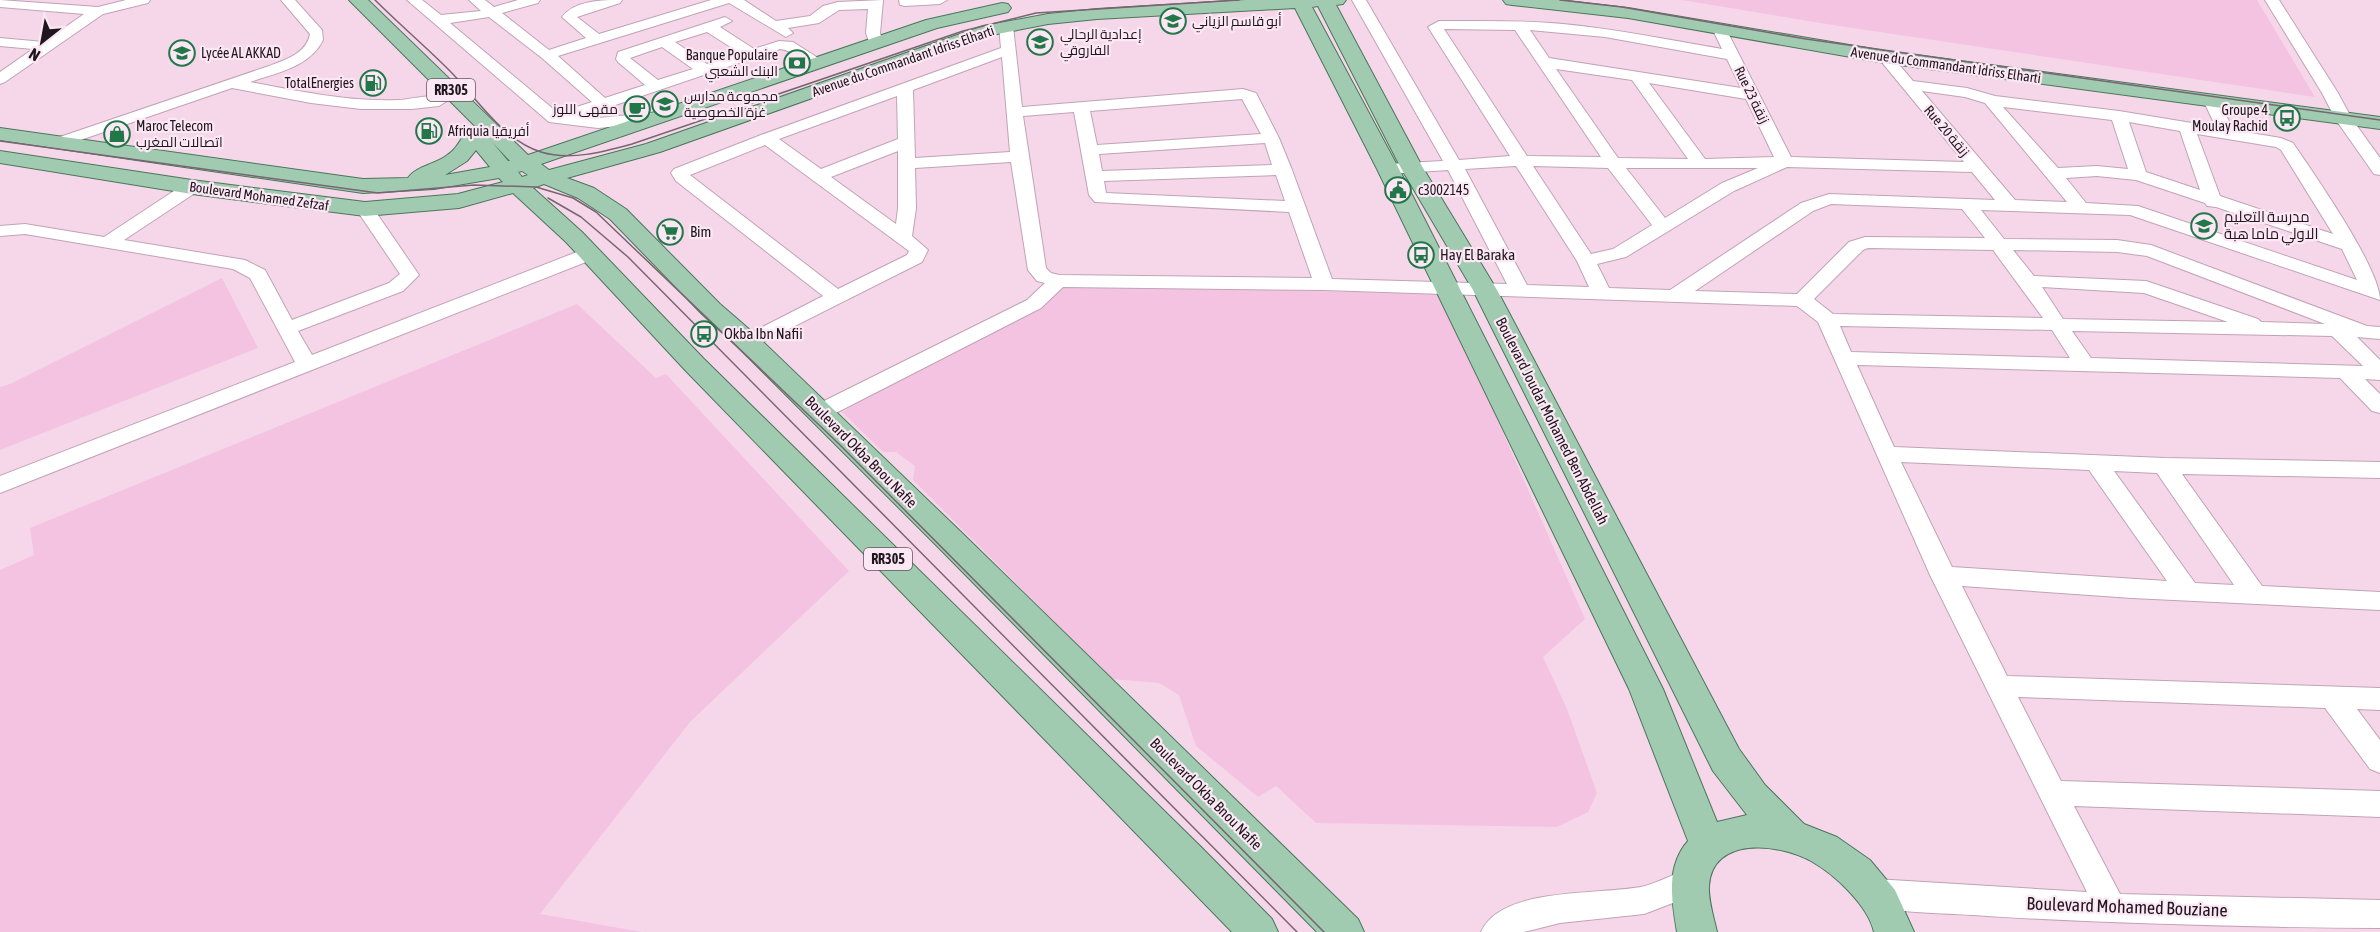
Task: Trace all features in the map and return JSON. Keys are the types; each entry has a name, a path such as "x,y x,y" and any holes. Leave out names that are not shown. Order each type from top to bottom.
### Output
{"main road":[{"name":"Boulevard Okba Bnou Nafie","path":"340,0 474,134 526,180 573,187 599,200 618,214 711,309 820,412 1344,932"},
{"name":"Boulevard Okba Bnou Nafie","path":"358,0 526,180 589,254 695,365 1258,932"},
{"name":"Avenue du Commandant Idriss Elharti","path":"526,180 601,130 662,117 932,24 1010,9 1096,14 1337,0"},
{"name":"Avenue du Commandant Idriss Elharti","path":"1512,0 1628,13 1885,57 2380,123"},
{"name":"Avenue du Commandant Idriss Elharti","path":"1658,0 1941,47 2334,101 2380,105"},
{"name":"Boulevard Joudar Mohamed Ben Abdellah","path":"1312,1 1400,168 1447,289 1646,689 1708,846"},
{"name":"Avenue du Commandant Idriss Elharti","path":"526,180 653,148 939,45 1010,9"},
{"name":"Boulevard Mohamed Zefzaf","path":"0,134 363,186 394,186 475,177 526,180"},
{"path":"394,186 437,171 452,162 464,153 474,134"},
{"path":"599,200 606,181 614,171 632,158 653,148"},
{"name":"Boulevard Mohamed Zefzaf","path":"3,159 192,187 365,209 511,195 526,180"},
{"name":"Boulevard Joudar Mohamed Ben Abdellah","path":"1400,168 1485,290 1726,760 1752,796 1790,834"},
{"path":"1697,932 1689,907 1688,883 1694,862 1708,846 1724,836 1744,830 1766,830 1790,834 1825,848 1857,872 1875,893 1893,925 1894,932"}],"street":[{"path":"0,3 98,11 143,0"},
{"path":"57,143 285,65 302,56 313,46 317,33 288,0"},
{"path":"414,0 555,119 601,130"},
{"path":"476,0 548,55 603,104"},
{"path":"437,21 474,17 533,0"},
{"path":"597,40 569,17 575,11 612,0 644,25"},
{"path":"672,0 689,11"},
{"path":"548,55 725,0"},
{"path":"734,0 773,19 789,37 785,45"},
{"path":"905,2 940,0"},
{"path":"1359,0 1454,165 1521,292"},
{"path":"2272,0 2344,120 2375,155 2380,170"},
{"path":"925,1 932,24"},
{"path":"773,19 814,20 828,9 838,6 876,2 873,33 876,42"},
{"path":"1010,9 1008,50 1019,156 1037,270 1044,277 1058,281 1324,284 1802,300 1820,312 1827,320 1942,574 2111,908"},
{"path":"0,79 98,11"},
{"path":"450,32 474,17"},
{"path":"668,17 688,33"},
{"path":"657,86 622,56 645,46 725,21"},
{"path":"1604,295 1586,261 1435,29 1439,25 1519,25 1625,36 1734,56"},
{"path":"1519,25 1613,163 1662,226"},
{"path":"708,26 752,54"},
{"name":"Rue 23 زنقة","path":"1719,28 1785,162"},
{"path":"625,31 645,46"},
{"path":"664,40 705,70"},
{"path":"0,42 45,46"},
{"path":"555,119 785,45 793,46 819,63"},
{"path":"835,296 682,177 680,173 767,138 1008,50"},
{"name":"Rue 20 زنقة","path":"1885,57 2009,205"},
{"path":"1543,62 1753,94"},
{"path":"1636,76 1700,164"},
{"path":"230,84 362,106 395,107 440,101"},
{"path":"1909,85 1967,93 1994,101 2226,132 2271,140 2288,147 2376,293"},
{"path":"903,238 906,208 905,88"},
{"path":"1014,112 1243,94 1252,98 1284,170 1324,284"},
{"path":"1994,101 1992,104 2054,173 2081,208"},
{"path":"2212,102 2226,132"},
{"path":"1081,108 1098,195 1109,200 1298,207"},
{"path":"2119,116 2138,175"},
{"path":"2186,126 2213,202"},
{"path":"748,342 835,296 915,258 920,250 767,138"},
{"path":"1090,150 1271,138"},
{"path":"819,176 905,142"},
{"path":"905,164 1019,156"},
{"path":"1400,168 1519,161 1700,164 1785,162 1978,167"},
{"path":"1586,261 1619,253 1728,187 1785,162"},
{"path":"1095,176 1284,170"},
{"path":"2054,173 2097,171 2138,175 2349,246"},
{"path":"107,243 192,187"},
{"path":"1674,296 1817,202 1829,199 2132,210 2376,293"},
{"path":"1966,203 2028,281 2085,365"},
{"path":"288,328 396,287 410,275 365,209"},
{"path":"0,231 25,229 238,264 250,269 258,273 306,364"},
{"path":"1802,300 1856,246 1865,242 1880,240 2000,245 2117,246 2151,251 2371,332"},
{"path":"0,485 589,254"},
{"path":"820,412 1034,304 1058,281"},
{"path":"2028,281 2146,287 2268,329"},
{"path":"1827,320 2371,332"},
{"path":"2337,330 2380,372"},
{"path":"1843,358 2380,372"},
{"path":"2346,372 2380,406"},
{"path":"1886,454 2164,466 2380,470"},
{"path":"2096,463 2188,592"},
{"path":"2164,466 2255,595"},
{"path":"1942,574 2188,592 2380,601"},
{"path":"2000,686 2380,699"},
{"path":"2332,698 2380,760"},
{"path":"2054,794 2380,804"},
{"path":"1497,932 1517,919 1560,909 1644,900 1688,883"},
{"name":"Boulevard Mohamed Bouziane","path":"1875,893 1965,901 2111,908 2380,914"}],"shaded area":[{"path":"1682,0 2257,0 2315,97 1839,26"},
{"path":"222,278 258,348 0,450 0,387"},
{"path":"1066,285 1442,294 1585,619 1543,657 1567,709 1597,793 1588,812 1557,827 1316,823 1276,786 1258,797 1196,746 1179,695 1159,683 1112,679 913,480 915,466 896,452 883,452 842,412"},
{"path":"577,304 656,378 666,374 849,571 690,722 540,914 642,932 0,932 0,570 34,555 30,528"}],"tram line":[{"path":"375,0 449,70 490,117 514,138 541,152 563,156 575,156 632,144 963,31 1036,13 1239,0"},
{"path":"1560,0 1622,7 1806,39 2380,120"},
{"path":"0,141 378,193 474,185 536,187 573,198 596,212 839,444 1324,932"},
{"path":"548,198 581,217 628,257 1297,932"}],"place":[{"name":"أبو قاسم الزياني","path":"1173,21"},
{"name":"إعدادية الرحالي الفاروقي","path":"1040,42"},
{"name":"Lycée AL AKKAD","path":"182,53"},
{"name":"Banque Populaire البنك الشعبي","path":"797,63"},
{"name":"TotalEnergies","path":"373,83"},
{"name":"مجموعة مدارس غزة الخصوصية","path":"665,104"},
{"name":"مقهى اللوز","path":"637,109"},
{"name":"Groupe 4 Moulay Rachid","path":"2287,118"},
{"name":"Afriquia أفريقيا","path":"429,131"},
{"name":"Maroc Telecom اتصالات المغرب","path":"117,134"},
{"name":"c3002145","path":"1398,190"},
{"name":"مدرسة التعليم الاولي ماما هبة","path":"2204,226"},
{"name":"Bim","path":"670,232"},
{"name":"Hay El Baraka","path":"1421,255"},
{"name":"Okba Ibn Nafii","path":"704,334"}]}
